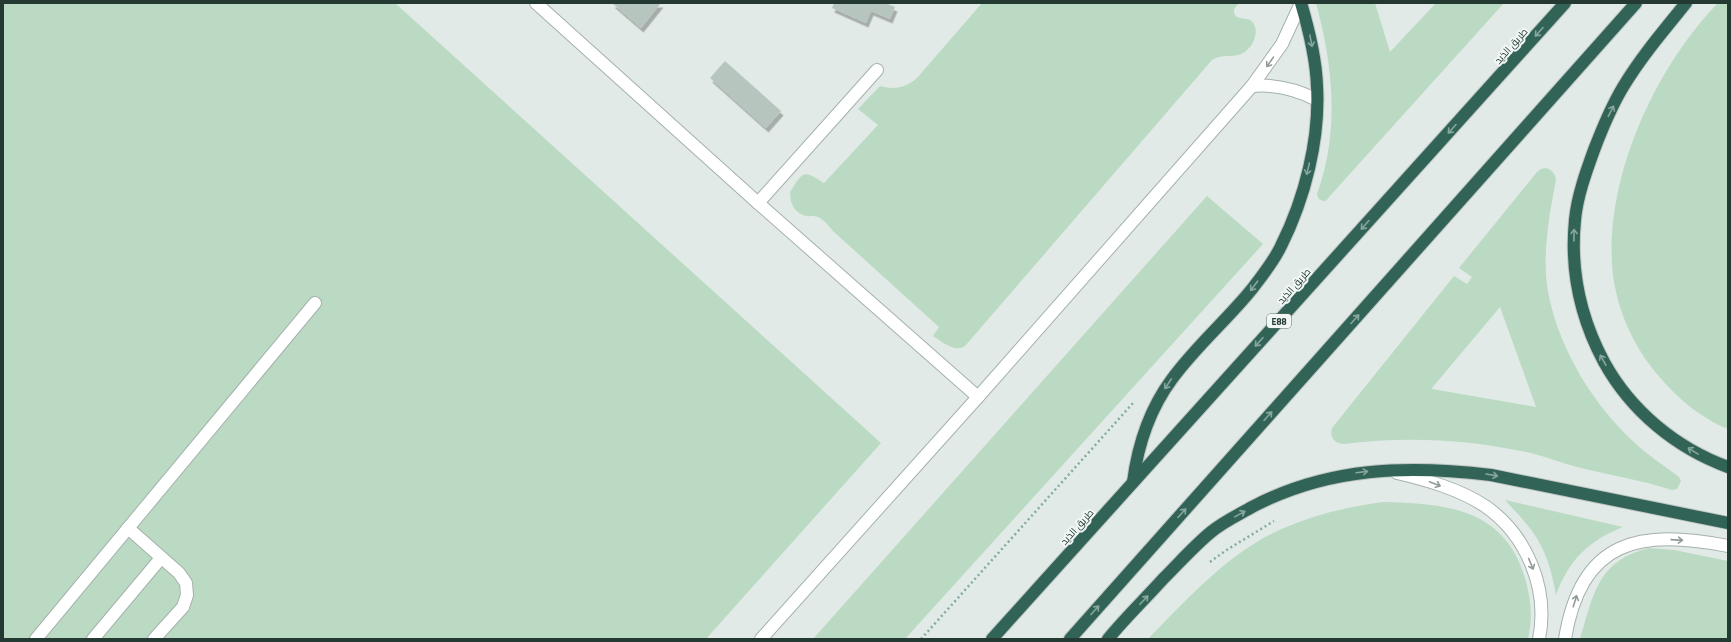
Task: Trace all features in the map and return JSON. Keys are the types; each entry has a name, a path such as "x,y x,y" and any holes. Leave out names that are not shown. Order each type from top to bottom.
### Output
{"highway":[{"path":"1133,482 1142,438 1160,397 1186,362 1252,289 1281,247 1296,212 1307,176 1313,146 1317,100 1315,58 1301,3"},
{"name":"طريق الذيد","path":"992,639 1565,3"},
{"path":"1070,639 1636,3"},
{"path":"1686,3 1648,49 1626,82 1601,130 1585,174 1575,220 1574,261 1580,302 1593,342 1613,378 1639,410 1670,437 1706,459 1728,468"},
{"path":"1108,639 1187,554 1211,532 1261,502 1288,491 1352,473 1384,470 1454,470 1491,475 1728,523"}],"lane":[{"path":"536,3 758,203 978,397"},
{"path":"761,639 978,397 1252,86 1282,44 1301,3"},
{"path":"758,203 877,70"},
{"path":"1252,86 1289,88 1317,100"},
{"path":"36,639 315,304"},
{"path":"1384,470 1420,478 1469,497 1485,506 1508,527 1524,548 1538,584 1541,619 1539,639"},
{"path":"128,528 179,573 186,583 187,595 183,607 154,639"},
{"path":"1565,639 1576,598 1583,583 1592,570 1613,552 1625,545 1639,541 1676,539 1728,546"},
{"path":"93,639 161,558"}],"path":[{"path":"921,639 1138,397"},
{"path":"1208,564 1225,551 1276,520"}],"green space":[{"path":"3,3 395,3 881,443 706,639 3,639"},
{"path":"982,3 1239,3 1234,9 1235,14 1237,17 1250,20 1255,26 1256,34 1251,45 1245,52 1212,60 965,346 957,348 944,344 933,336 939,327 834,232 823,220 816,216 802,215 798,213 792,204 790,192 798,179 804,174 808,174 824,183 878,125 858,109 880,86 890,88 900,87 917,78"},
{"path":"1316,3 1375,3 1390,52 1436,3 1504,3 1326,201 1322,201 1317,194 1329,147 1332,98 1327,50"},
{"path":"1718,3 1728,3 1728,429 1708,419 1689,406 1664,382 1648,362 1632,336 1620,308 1613,278 1612,263 1613,229 1618,193 1627,158 1640,123 1656,90 1675,58 1695,29"},
{"path":"1546,168 1552,171 1556,180 1547,238 1546,268 1549,297 1554,318 1562,338 1581,377 1606,413 1636,444 1679,477 1681,481 1677,489 1672,490 1507,448 1437,440 1390,440 1343,444 1335,441 1332,437 1332,428 1454,276 1467,284 1472,277 1459,268 1541,169","holes":["1500,307 1536,407 1432,389"]},
{"path":"1207,196 1263,244 905,639 813,639"},
{"path":"1505,500 1623,527 1590,545 1581,553 1567,572 1556,595 1553,578 1545,554 1537,538"},
{"path":"1384,502 1451,508 1470,514 1488,524 1503,537 1515,555 1527,586 1531,616 1528,639 1148,639 1176,610 1222,567 1239,554 1273,533 1313,517"},
{"path":"1649,548 1674,550 1728,561 1728,639 1580,639 1594,594 1608,571 1618,561"}],"building":[{"path":"612,3 661,3 641,28"},
{"path":"834,3 885,3 895,7 890,19 871,11 866,23 832,8"},
{"path":"725,61 781,111 766,128 710,78"}]}
